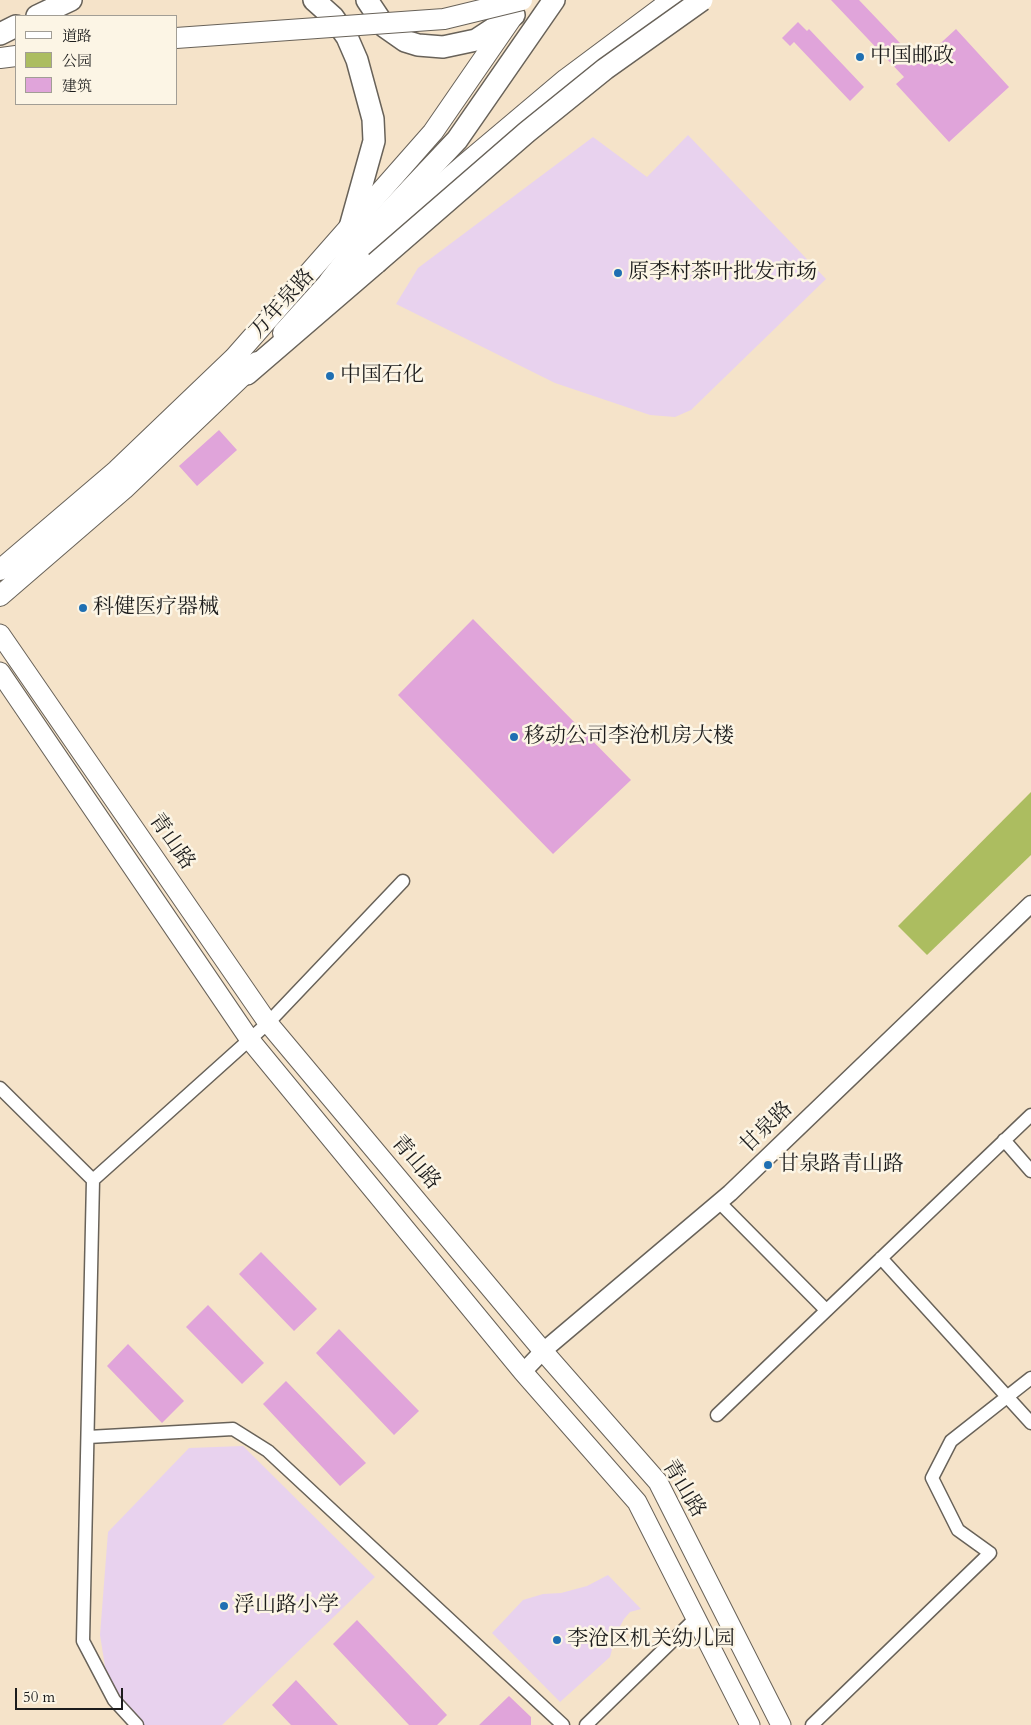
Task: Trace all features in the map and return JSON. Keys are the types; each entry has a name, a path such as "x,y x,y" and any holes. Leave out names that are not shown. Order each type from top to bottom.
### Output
{"highway":[{"path":"39,15 71,0"},
{"path":"314,0 333,17 346,37 357,60 373,119 374,141 350,227"},
{"path":"367,0 385,27 405,41 418,45 443,47 476,40 520,5"},
{"path":"330,281 358,245 457,140 554,0"},
{"path":"247,374 541,121 605,70 702,0"},
{"path":"0,34 15,26"}],"main road":[{"name":"万年泉路","path":"0,596 124,489 247,374 330,281 566,78 672,0"},
{"name":"万年泉路","path":"0,570 118,470 234,358 432,132 520,5"},
{"path":"178,38 444,19 520,5"},
{"path":"0,58 15,56"},
{"name":"青山路","path":"0,634 268,1023 543,1351 658,1482 781,1725"},
{"path":"0,672 250,1040 523,1372 637,1502 750,1725"}],"street":[{"path":"136,1725 114,1700 83,1640 94,1180 268,1023 403,881"},
{"name":"甘泉路","path":"523,1372 543,1351 719,1202 1031,904"},
{"path":"0,1088 94,1180"},
{"path":"717,1415 1031,1115"},
{"path":"1004,1140 1031,1171"},
{"path":"719,1202 826,1310"},
{"path":"880,1258 1031,1423"},
{"path":"812,1725 990,1553 958,1530 932,1478 950,1441 1008,1398 1031,1378"},
{"path":"88,1437 233,1429 268,1451 563,1725"},
{"path":"586,1725 696,1618"}],"shaded area":[{"name":"原李村茶叶批发市场","path":"688,135 826,279 691,410 675,417 650,415 555,383 396,304 418,268 593,137 647,177"},
{"name":"浮山路小学","path":"243,1446 375,1577 222,1725 140,1725 119,1706 106,1673 100,1635 108,1532 189,1448"},
{"name":"李沧区机关幼儿园","path":"608,1575 641,1609 630,1612 624,1619 616,1634 610,1657 560,1702 492,1633 523,1600 543,1594 561,1593 587,1586"}],"green space":[{"path":"1031,792 1031,855 927,955 898,926"}],"building":[{"path":"831,0 859,0 919,63 956,29 1009,87 949,142 896,84 904,77"},
{"path":"798,22 807,31 809,29 864,87 850,101 794,42 790,46 782,38"},
{"path":"219,430 237,450 197,486 179,466"},
{"name":"移动公司李沧机房大楼","path":"473,619 631,780 553,854 398,695"},
{"path":"261,1252 317,1309 294,1331 239,1274"},
{"path":"208,1305 264,1363 242,1384 186,1327"},
{"path":"339,1329 419,1411 394,1435 316,1353"},
{"path":"128,1344 184,1401 162,1423 107,1366"},
{"path":"286,1381 366,1463 340,1486 263,1404"},
{"path":"357,1620 447,1715 437,1725 409,1725 333,1644"},
{"path":"296,1680 338,1725 291,1725 272,1705"},
{"path":"509,1696 531,1717 531,1725 479,1725"}],"place":[{"name":"中国邮政","path":"860,57"},
{"name":"原李村茶叶批发市场","path":"618,273"},
{"name":"中国石化","path":"330,376"},
{"name":"科健医疗器械","path":"83,608"},
{"name":"移动公司李沧机房大楼","path":"514,737"},
{"name":"甘泉路青山路","path":"768,1165"},
{"name":"浮山路小学","path":"224,1606"},
{"name":"李沧区机关幼儿园","path":"557,1640"}]}
